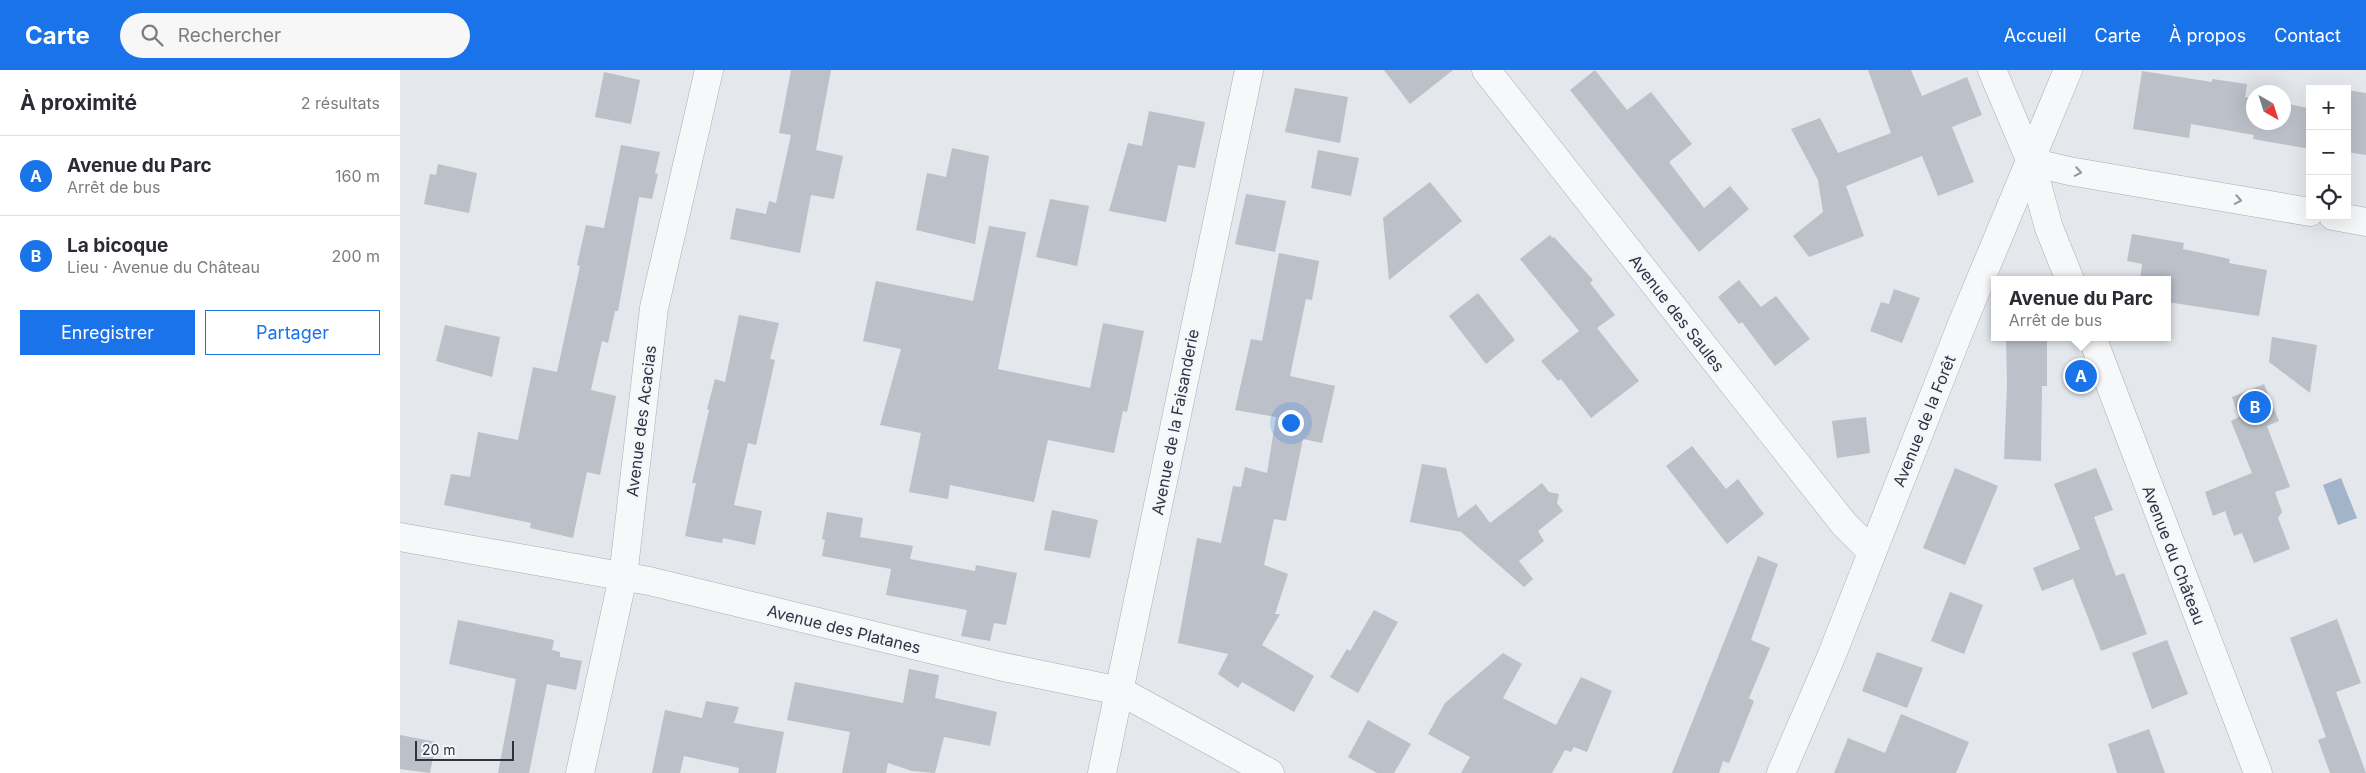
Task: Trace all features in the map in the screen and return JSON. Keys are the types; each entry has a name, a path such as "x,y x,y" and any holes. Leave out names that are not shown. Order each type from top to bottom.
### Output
{"street":[{"name":"Avenue des Acacias","path":"580,773 623,577 654,308 709,70"},
{"name":"Avenue de la Faisanderie","path":"1102,773 1249,70"},
{"name":"Avenue des Saules","path":"1486,70 1844,524 1872,552"},
{"path":"1992,70 2031,162 2049,228 2068,276"},
{"name":"Avenue de la Forêt","path":"1781,773 1831,657 1962,324 2068,70"},
{"path":"2031,162 2069,171 2306,211"},
{"path":"2351,219 2366,222"},
{"name":"Avenue du Château","path":"2094,341 2258,773"},
{"name":"Avenue des Platanes","path":"400,537 623,577 999,666 1120,691 1270,773"}],"water":[{"path":"2341,478 2357,518 2338,525 2323,485"}],"building":[{"path":"791,70 831,70 816,150 843,156 834,199 811,195 800,253 730,239 736,208 766,214 769,201 776,203 791,135 779,133"},
{"path":"1384,70 1453,70 1410,104"},
{"path":"1595,70 1627,110 1651,92 1692,144 1669,162 1704,208 1730,186 1749,209 1699,252 1570,90"},
{"path":"1868,70 1911,70 1922,96 1967,77 1982,115 1952,127 1974,182 1938,196 1922,156 1846,186 1864,236 1809,257 1793,236 1823,212 1818,180 1791,129 1820,118 1838,153 1891,133"},
{"path":"2142,71 2212,82 2212,79 2247,84 2245,97 2246,130 2291,130 2291,104 2306,108 2306,148 2253,139 2254,135 2191,124 2189,138 2133,129"},
{"path":"604,72 640,80 631,124 595,117"},
{"path":"1295,88 1348,97 1340,143 1285,132"},
{"path":"2351,91 2366,93 2366,155 2351,153"},
{"path":"1149,111 1205,122 1195,168 1178,165 1166,222 1109,211 1128,143 1142,146"},
{"path":"621,145 660,152 655,173 658,174 652,199 639,197 618,311 615,311 608,343 602,341 591,390 616,396 600,475 587,472 573,538 530,528 531,523 444,505 451,474 470,477 478,432 518,440 533,367 557,372 580,266 577,265 586,225 604,228"},
{"path":"952,148 989,156 975,244 916,230 927,173 946,177"},
{"path":"1318,150 1359,158 1351,196 1311,188"},
{"path":"438,164 477,173 469,213 424,204 430,174 436,175"},
{"path":"1430,182 1462,221 1389,280 1383,218"},
{"path":"1246,194 1286,201 1275,252 1235,244"},
{"path":"1050,199 1089,206 1077,266 1036,257"},
{"path":"989,226 1026,232 998,369 1090,388 1103,323 1144,331 1127,412 1123,411 1114,453 1048,440 1034,502 950,485 948,499 909,492 921,433 880,425 901,349 863,341 876,281 973,301"},
{"path":"2132,234 2184,243 2183,249 2230,259 2229,263 2267,270 2259,316 2171,303 2171,276 2140,276 2142,264 2127,261"},
{"path":"1550,235 1552,238 1554,237 1593,280 1590,283 1615,315 1597,328 1639,381 1591,418 1561,379 1558,381 1541,361 1579,331 1520,259"},
{"path":"1279,253 1319,261 1312,300 1306,299 1290,376 1335,386 1322,443 1303,439 1286,521 1274,519 1264,565 1288,574 1275,614 1280,614 1262,645 1314,676 1294,712 1242,682 1238,688 1218,674 1228,654 1178,643 1197,538 1221,543 1233,486 1241,487 1245,467 1267,473 1276,417 1235,410 1251,339 1262,341"},
{"path":"1739,280 1761,307 1776,296 1810,339 1775,366 1742,322 1739,324 1718,297"},
{"path":"1894,289 1920,298 1902,343 1870,331 1881,302 1889,304"},
{"path":"1478,293 1515,340 1486,364 1449,316"},
{"path":"739,315 779,323 770,359 775,360 756,445 748,443 734,505 762,511 755,545 723,538 722,543 685,536 696,483 692,483 709,410 707,409 715,379 725,382"},
{"path":"445,325 500,337 492,377 436,361"},
{"path":"2272,337 2317,345 2310,393 2269,362"},
{"path":"2006,341 2047,341 2047,386 2042,386 2041,461 2004,459 2007,385"},
{"path":"2264,384 2279,421 2267,426 2290,487 2275,492 2282,512 2278,518 2290,549 2254,563 2242,533 2234,536 2225,511 2213,516 2205,492 2252,473 2231,421 2239,417 2232,397"},
{"path":"1866,417 1870,453 1837,458 1832,421"},
{"path":"1692,446 1726,489 1738,479 1764,514 1727,544 1666,466"},
{"path":"1422,464 1446,468 1458,518 1476,504 1490,523 1542,483 1549,492 1559,494 1557,503 1563,511 1538,531 1544,541 1519,561 1533,579 1524,587 1461,532 1410,522"},
{"path":"1955,468 1998,486 1965,565 1923,548"},
{"path":"2096,468 2113,510 2094,517 2116,576 2124,573 2147,634 2101,651 2073,579 2042,591 2033,568 2080,549 2054,484"},
{"path":"1052,510 1098,520 1090,558 1044,550"},
{"path":"827,512 863,518 860,537 913,546 910,559 975,571 976,565 1017,573 1006,625 994,623 990,641 961,636 967,610 886,595 891,569 822,556 825,540 822,539"},
{"path":"1758,556 1778,564 1751,640 1770,648 1749,698 1754,701 1735,749 1729,763 1723,761 1719,773 1672,773"},
{"path":"1950,592 1983,605 1964,654 1931,641"},
{"path":"1374,610 1398,622 1358,693 1330,677 1347,649 1350,651"},
{"path":"2337,619 2361,683 2336,692 2366,773 2330,773 2318,740 2326,737 2290,638"},
{"path":"458,620 554,640 552,650 560,652 560,657 582,661 576,690 547,684 529,773 498,773 516,679 449,664"},
{"path":"2167,640 2188,694 2152,709 2132,653"},
{"path":"1877,652 1923,668 1907,708 1862,691"},
{"path":"1503,653 1522,664 1503,698 1556,725 1581,677 1612,691 1587,752 1574,747 1571,752 1565,750 1552,773 1461,773 1470,757 1428,734 1445,703"},
{"path":"909,669 939,675 935,698 997,712 990,746 944,737 935,773 912,771 888,763 886,773 842,773 850,732 787,720 795,682 903,703"},
{"path":"706,701 739,707 734,723 784,732 776,773 738,773 739,768 684,756 680,773 652,773 665,710 702,718"},
{"path":"1901,714 1969,742 1956,773 1834,773 1848,738 1885,753"},
{"path":"1368,720 1411,744 1394,773 1377,773 1348,757"},
{"path":"2149,729 2165,773 2117,773 2108,744"},
{"path":"400,735 436,742 430,773 400,769"}],"place":[{"name":"Avenue du Parc","path":"2081,376"},
{"name":"La bicoque","path":"2255,407"}]}
